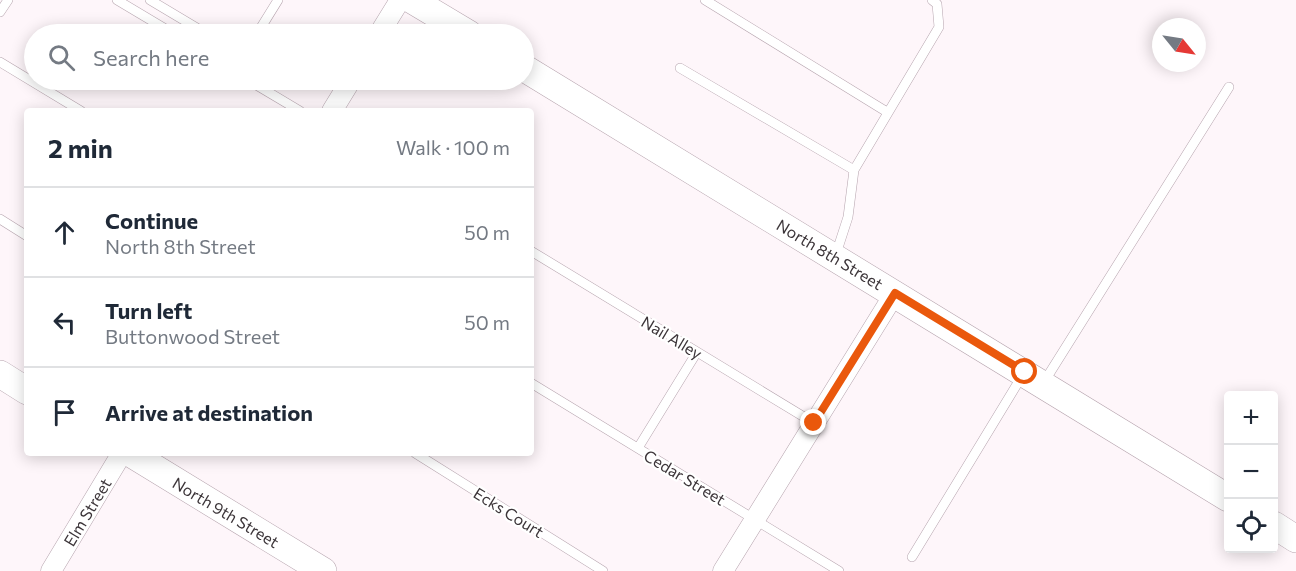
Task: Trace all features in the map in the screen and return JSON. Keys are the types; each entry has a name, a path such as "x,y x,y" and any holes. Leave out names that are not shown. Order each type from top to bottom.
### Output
{"main road":[{"path":"412,0 452,24"},
{"name":"North 8th Street","path":"534,74 1224,496"},
{"path":"0,374 24,389"},
{"name":"North 9th Street","path":"135,456 323,571"},
{"path":"1278,528 1296,539"}],"street":[{"path":"385,24 400,0"},
{"path":"334,108 345,90"},
{"path":"723,571 895,293"},
{"name":"Elm Street","path":"56,567 120,456"}],"lane":[{"path":"0,12 8,0"},
{"path":"117,0 157,24"},
{"path":"150,0 190,24"},
{"path":"263,24 278,0"},
{"path":"705,0 887,112"},
{"path":"835,256 848,217 854,170 939,27 937,4 932,0"},
{"path":"0,62 24,77"},
{"path":"680,69 854,170"},
{"path":"912,557 1229,87"},
{"path":"46,90 76,108"},
{"path":"265,90 295,108"},
{"path":"0,219 24,234"},
{"name":"Nail Alley","path":"534,253 814,423"},
{"path":"638,448 697,352"},
{"name":"Cedar Street","path":"534,385 839,571"},
{"name":"Ecks Court","path":"420,456 603,571"}],"route":[{"path":"814,423 895,293 1025,372"}]}
